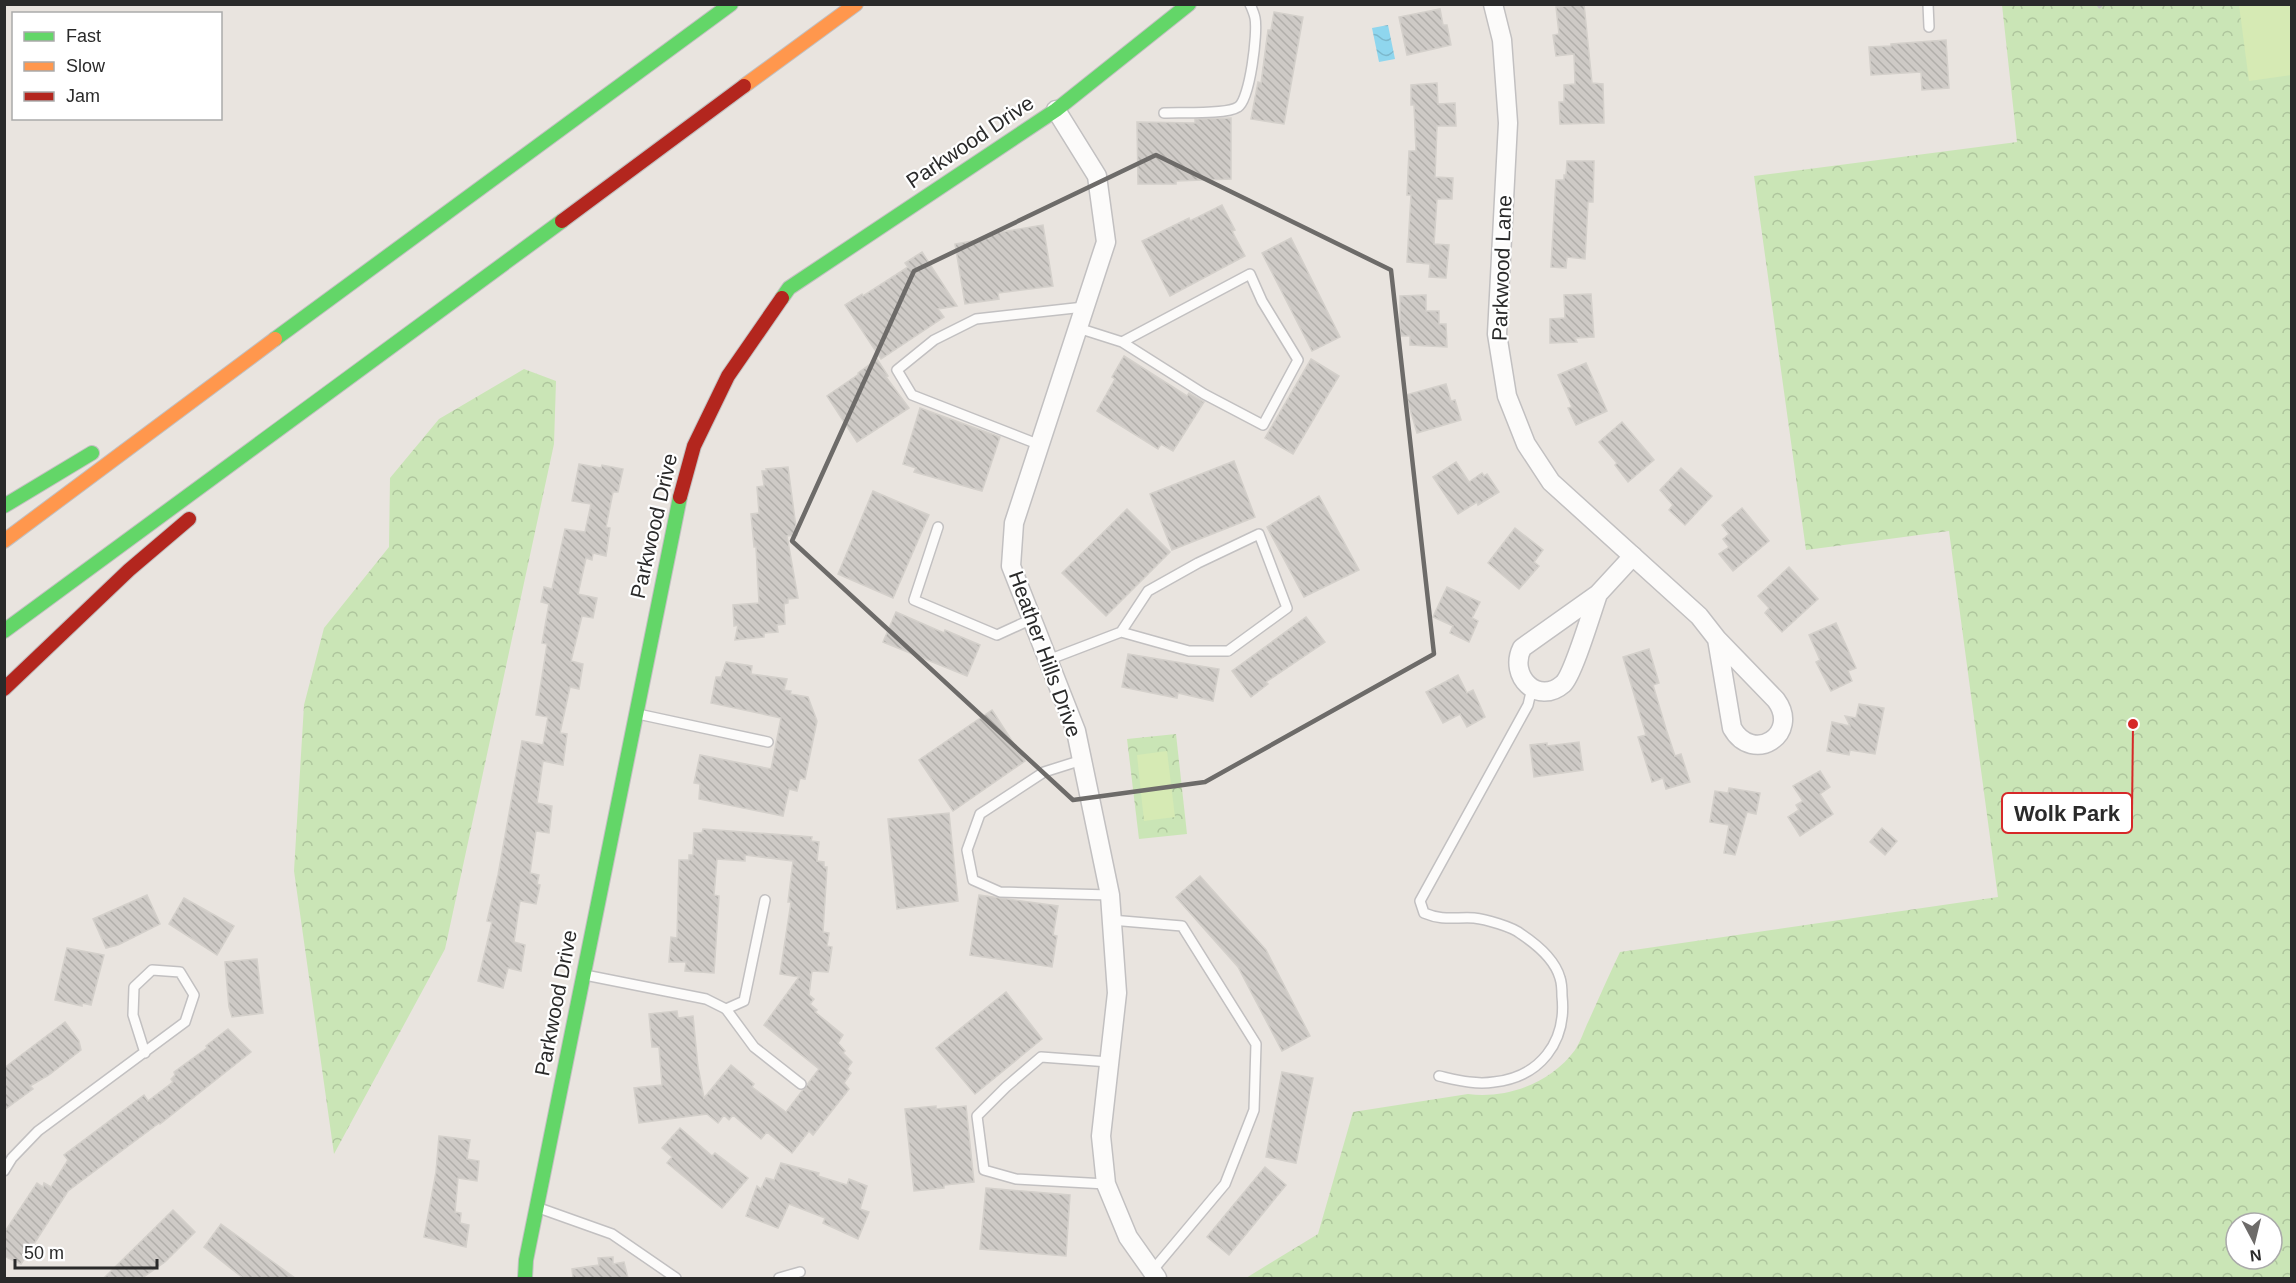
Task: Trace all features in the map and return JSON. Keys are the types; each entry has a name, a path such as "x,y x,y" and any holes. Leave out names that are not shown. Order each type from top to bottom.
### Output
{"main road":[{"path":"4,541 731,4"},
{"path":"4,631 856,4"},
{"name":"Parkwood Drive","path":"525,1278 536,1207 677,507 694,446 728,376 789,288 1056,110 1189,4"},
{"path":"247,469 402,338"},
{"path":"127,432 249,358"},
{"path":"4,506 106,444"},
{"path":"4,689 129,570 202,508"}],"street":[{"name":"Parkwood Lane","path":"1492,4 1502,40 1508,123 1497,334 1506,396 1526,444 1551,482 1699,616 1717,639 1781,706 1783,722 1781,730 1770,742 1763,745 1748,744 1735,735 1732,729 1717,639"},
{"name":"Heather Hills Drive","path":"1056,110 1097,176 1106,243 1014,523 1011,566 1076,731 1110,895 1117,993 1101,1136 1106,1184 1128,1237 1155,1275"},
{"path":"1598,594 1568,678 1562,684 1548,690 1532,688 1525,683 1518,670 1517,662 1522,648 1598,594 1633,556"}],"lane":[{"path":"1164,112 1225,111 1238,107 1245,98 1256,34 1255,17 1250,4"},
{"path":"1928,4 1929,27"},
{"path":"1078,328 1122,342 1204,394 1263,425 1299,360 1262,301 1250,274 1122,342"},
{"path":"1040,445 912,395 897,370 934,340 976,319 1084,307"},
{"path":"938,527 914,600 997,635 1032,619"},
{"path":"1048,660 1121,632 1148,591 1198,563 1259,534 1287,608 1228,651 1189,651 1121,632"},
{"path":"1439,1076 1472,1083 1494,1082 1530,1071 1547,1057 1559,1034 1564,1014 1560,977 1543,952 1519,932 1476,918 1437,918 1424,913 1420,901 1528,705 1532,688"},
{"path":"636,714 768,742"},
{"path":"1082,760 1044,772 980,814 967,850 973,880 1000,892 1110,895"},
{"path":"726,1009 744,1001 765,900"},
{"path":"1112,920 1182,926 1256,1044 1254,1110 1225,1184 1155,1275"},
{"path":"4,1171 12,1158 38,1131 145,1053 185,1022 194,995 180,972 152,970 134,987 133,1015 145,1053"},
{"path":"583,975 706,999 726,1009 754,1047 801,1084"},
{"path":"1106,1184 1016,1179 984,1170 977,1116 1041,1057 1109,1062"},
{"path":"536,1207 612,1234 676,1278"},
{"path":"779,1278 800,1272"}],"highlighted area":[{"path":"1156,155 1391,270 1434,654 1205,782 1073,800 792,541 914,271"}],"green space":[{"path":"2002,5 2291,5 2291,1278 1246,1278 1318,1234 1353,1112 1468,1094 1498,1094 1541,1080 1554,1072 1575,1050 1620,952 1998,897 1949,531 1806,550 1754,176 2017,142"},
{"path":"2239,5 2291,5 2291,75 2249,81"},
{"path":"524,369 556,381 554,444 445,949 334,1154 294,871 304,705 324,628 389,547 390,478 439,419"},
{"path":"1176,734 1187,834 1139,839 1127,739"},
{"path":"1167,751 1175,817 1144,821 1137,755"}],"water":[{"path":"1388,25 1395,59 1379,62 1372,28"}],"building":[{"path":"1584,4 1592,83 1603,84 1604,123 1560,124 1559,102 1564,102 1564,85 1575,84 1574,54 1556,56 1553,35 1559,34 1556,7"},
{"path":"1440,9 1443,25 1447,25 1451,45 1407,55 1399,17"},
{"path":"1274,12 1303,17 1284,124 1251,119 1258,82 1261,83 1268,30 1271,30"},
{"path":"1946,40 1949,88 1922,90 1921,72 1871,75 1869,47"},
{"path":"1437,83 1438,104 1455,103 1456,126 1437,126 1435,177 1453,178 1452,199 1437,199 1434,244 1449,245 1446,278 1429,277 1430,264 1407,262 1411,195 1407,195 1409,151 1416,151 1411,85"},
{"path":"1231,118 1231,179 1176,181 1176,184 1138,184 1137,122 1195,123 1195,119"},
{"path":"1567,161 1594,161 1593,202 1588,202 1585,259 1567,257 1566,268 1551,267 1556,180 1564,180"},
{"path":"1222,205 1245,256 1170,296 1142,241"},
{"path":"1043,225 1053,286 998,293 999,299 965,304 955,244 989,238 989,234"},
{"path":"1291,238 1340,337 1312,351 1262,253"},
{"path":"922,252 957,306 938,309 944,317 881,359 845,305 908,267 905,263"},
{"path":"1591,294 1594,337 1575,338 1577,342 1550,343 1550,319 1565,318 1564,295"},
{"path":"1426,295 1426,311 1439,311 1439,324 1446,324 1447,347 1410,345 1410,336 1400,336 1400,296"},
{"path":"1124,356 1187,396 1189,393 1204,402 1173,451 1161,444 1158,449 1097,411 1115,379 1112,377"},
{"path":"877,359 888,376 886,377 909,408 857,442 827,396"},
{"path":"1311,359 1339,376 1293,454 1265,438"},
{"path":"1586,363 1607,411 1576,425 1568,408 1572,407 1558,375"},
{"path":"1446,384 1451,401 1455,400 1461,420 1417,433 1406,395"},
{"path":"920,408 1000,437 982,491 914,472 916,468 903,464"},
{"path":"1622,422 1654,460 1628,482 1615,465 1617,463 1599,442"},
{"path":"1234,461 1255,517 1172,550 1150,494"},
{"path":"1456,462 1469,482 1482,473 1484,476 1487,474 1499,492 1458,514 1433,477"},
{"path":"579,464 623,469 618,492 613,492 606,527 610,528 606,556 593,553 592,560 586,558 578,594 597,598 593,618 582,616 571,661 583,664 579,689 570,687 560,733 567,734 563,765 543,761 537,803 552,806 549,833 536,831 530,873 539,875 537,884 540,885 536,904 520,901 514,942 525,945 521,971 508,968 503,988 478,981 492,922 487,921 498,875 522,741 543,745 548,717 536,715 547,644 542,643 549,604 541,602 544,587 552,589 565,529 585,532 591,504 572,501"},
{"path":"788,467 797,535 787,536 798,598 788,599 788,603 784,604 785,624 777,625 778,632 764,633 764,637 735,640 738,625 734,626 733,605 759,603 756,547 754,547 751,514 759,513 757,487 764,486 762,471"},
{"path":"1681,468 1712,496 1685,525 1669,510 1673,505 1660,490"},
{"path":"873,491 929,515 893,598 838,574"},
{"path":"1319,496 1359,570 1304,597 1267,527"},
{"path":"1742,508 1769,541 1733,571 1719,554 1729,547 1723,539 1729,534 1722,525"},
{"path":"1127,509 1170,552 1106,616 1062,573"},
{"path":"1515,528 1543,550 1534,562 1539,566 1519,589 1488,563"},
{"path":"1789,567 1818,599 1782,632 1765,613 1769,608 1758,596"},
{"path":"1447,587 1480,602 1472,618 1478,621 1469,642 1450,633 1453,626 1433,617"},
{"path":"896,612 944,633 945,630 980,645 967,676 883,642"},
{"path":"1306,617 1325,642 1266,682 1268,684 1251,697 1232,671"},
{"path":"1836,623 1856,668 1848,671 1852,681 1831,691 1816,662 1820,660 1809,635"},
{"path":"1649,649 1659,683 1653,685 1666,729 1675,756 1681,754 1690,782 1666,789 1663,778 1652,782 1638,737 1646,735 1623,657"},
{"path":"1128,654 1219,669 1213,701 1178,693 1177,698 1122,687"},
{"path":"726,662 752,666 751,674 787,679 784,690 791,691 790,694 808,697 817,721 805,779 800,778 797,791 789,789 783,816 699,799 700,784 694,783 700,755 771,769 781,718 711,703 716,677 721,677"},
{"path":"1458,675 1467,693 1473,690 1485,717 1467,727 1460,714 1443,723 1426,692"},
{"path":"1859,704 1884,708 1875,754 1850,750 1849,755 1827,751 1832,722 1850,726 1845,716 1856,718"},
{"path":"992,710 1025,761 953,811 919,760"},
{"path":"1579,742 1583,770 1534,777 1530,745 1547,743 1547,746"},
{"path":"1820,771 1830,787 1820,794 1833,814 1800,836 1788,817 1799,810 1796,805 1803,801 1793,786"},
{"path":"1729,788 1760,793 1756,814 1747,812 1735,855 1724,853 1729,825 1710,822 1715,791 1728,793"},
{"path":"949,813 958,901 897,909 888,819"},
{"path":"1882,828 1897,841 1885,855 1870,842"},
{"path":"703,829 812,837 811,841 819,842 817,861 824,862 824,867 827,867 823,932 829,933 827,946 832,947 828,972 812,971 809,995 814,999 810,1004 817,1010 815,1012 843,1035 838,1043 845,1051 843,1053 852,1062 847,1069 851,1073 844,1083 849,1089 813,1135 809,1131 792,1153 767,1132 761,1139 733,1115 729,1120 724,1115 718,1123 707,1114 639,1123 634,1088 662,1085 659,1047 652,1047 649,1014 677,1011 678,1018 693,1016 698,1067 704,1098 731,1065 754,1084 752,1087 786,1112 819,1069 764,1025 799,977 780,974 791,902 788,902 793,861 745,855 745,861 717,859 714,895 719,896 714,973 685,971 686,962 669,962 671,937 677,938 679,860 689,860 689,855 693,855 694,833 702,833"},
{"path":"1200,876 1266,950 1310,1036 1282,1051 1238,967 1176,897"},
{"path":"147,895 160,924 118,945 106,948 93,919"},
{"path":"979,895 1058,906 1053,935 1057,936 1052,967 970,955"},
{"path":"184,898 234,926 217,955 169,924"},
{"path":"67,948 104,955 91,1005 82,1003 82,1006 55,1000"},
{"path":"257,959 263,1013 232,1017 225,962"},
{"path":"1006,992 1042,1039 975,1094 936,1048"},
{"path":"65,1022 79,1041 81,1050 49,1075 30,1086 33,1089 4,1110 4,1068"},
{"path":"228,1029 251,1052 160,1124 68,1191 21,1264 4,1256 4,1233 37,1183 43,1187 44,1183 51,1187 68,1160 64,1155 144,1095 148,1101 173,1082 171,1079 175,1075 174,1072"},
{"path":"1282,1072 1313,1078 1296,1163 1266,1157"},
{"path":"936,1106 936,1109 966,1106 974,1182 914,1191 905,1109"},
{"path":"680,1128 712,1156 715,1153 748,1178 722,1208 667,1163 672,1157 662,1148"},
{"path":"439,1136 470,1140 467,1159 479,1161 477,1181 458,1178 455,1212 461,1213 460,1223 469,1225 466,1247 424,1237 436,1172"},
{"path":"781,1163 819,1173 818,1176 847,1185 849,1179 867,1186 860,1209 869,1212 858,1239 823,1223 825,1218 789,1204 778,1228 746,1216 757,1186 761,1189 766,1178 774,1180"},
{"path":"1265,1167 1286,1185 1229,1255 1207,1237"},
{"path":"986,1188 1070,1195 1066,1256 980,1249"},
{"path":"173,1210 195,1232 165,1262 142,1278 104,1278"},
{"path":"221,1224 295,1278 243,1278 204,1247"},
{"path":"613,1257 613,1264 624,1262 628,1278 573,1278 572,1269 599,1265 598,1258"}],"traffic: fast":[{"path":"275,339 731,4"},
{"path":"782,298 789,288 1056,110 1189,4"},
{"path":"4,631 562,221"},
{"path":"4,506 92,453"},
{"path":"525,1278 526,1260 680,497"}],"traffic: slow":[{"path":"744,86 856,4"},
{"path":"4,541 275,339"}],"traffic: jam":[{"path":"562,221 744,86"},
{"path":"680,497 694,446 728,376 782,298"},
{"path":"4,689 129,570 189,519"}],"place":[{"name":"Wolk Park","path":"2133,724"}]}
